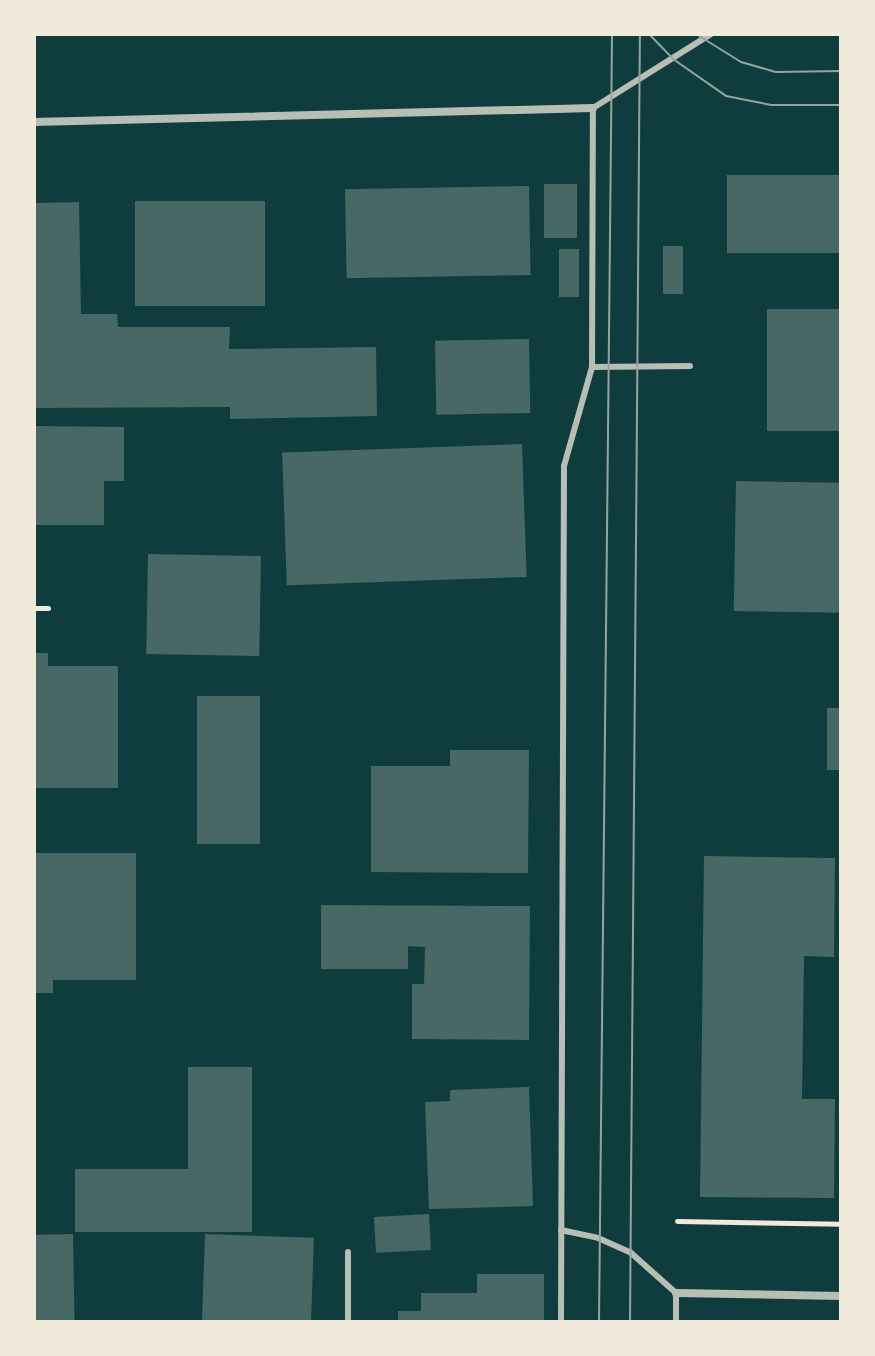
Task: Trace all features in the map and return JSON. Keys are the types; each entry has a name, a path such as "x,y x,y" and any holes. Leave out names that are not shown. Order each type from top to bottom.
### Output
{"street":[{"path":"34,122 593,108"},
{"path":"676,1293 841,1296"}],"lane":[{"path":"561,1322 564,466 592,367 593,108 711,34"},
{"path":"592,367 690,366"},
{"path":"561,1230 598,1238 630,1252 676,1293 676,1322"},
{"path":"348,1252 348,1322"}],"path":[{"path":"34,608 48,608"},
{"path":"677,1221 841,1224"}],"building":[{"path":"727,175 841,175 841,253 727,253"},
{"path":"544,184 577,184 577,238 544,238"},
{"path":"529,186 531,275 347,278 345,189"},
{"path":"135,201 265,201 265,306 135,306"},
{"path":"79,202 81,314 117,314 118,327 230,327 229,349 376,347 377,416 230,419 230,407 34,408 34,203"},
{"path":"663,246 683,246 683,294 663,294"},
{"path":"559,249 579,249 579,297 559,297"},
{"path":"767,309 841,309 841,431 767,431"},
{"path":"529,339 530,413 436,415 435,341"},
{"path":"34,426 124,427 124,481 104,481 104,525 34,525"},
{"path":"522,444 527,577 287,585 282,452"},
{"path":"736,481 841,483 839,613 734,611"},
{"path":"148,554 261,556 259,656 146,654"},
{"path":"34,653 48,653 48,666 118,666 118,788 34,788"},
{"path":"197,696 260,696 260,844 197,844"},
{"path":"827,708 841,708 841,770 827,770"},
{"path":"450,750 529,750 528,873 371,872 371,766 450,766"},
{"path":"34,853 136,853 136,980 53,980 53,993 34,993"},
{"path":"704,856 835,858 834,957 804,956 802,1099 835,1099 834,1198 700,1197"},
{"path":"321,905 530,906 529,1040 412,1039 412,984 424,984 425,947 408,946 408,969 321,969"},
{"path":"188,1067 252,1067 252,1232 75,1232 75,1169 188,1169"},
{"path":"529,1087 533,1206 429,1209 425,1102 450,1101 450,1090"},
{"path":"429,1214 431,1250 376,1253 374,1217"},
{"path":"73,1234 75,1320 36,1321 34,1235"},
{"path":"205,1234 314,1238 311,1322 202,1322"},
{"path":"477,1274 544,1274 544,1322 398,1322 398,1311 421,1311 421,1293 477,1293"}],"tram line":[{"path":"599,1322 612,34"},
{"path":"630,1322 640,34"},
{"path":"649,34 673,59 726,96 771,105 841,105"},
{"path":"696,34 741,62 776,72 841,71"}]}
